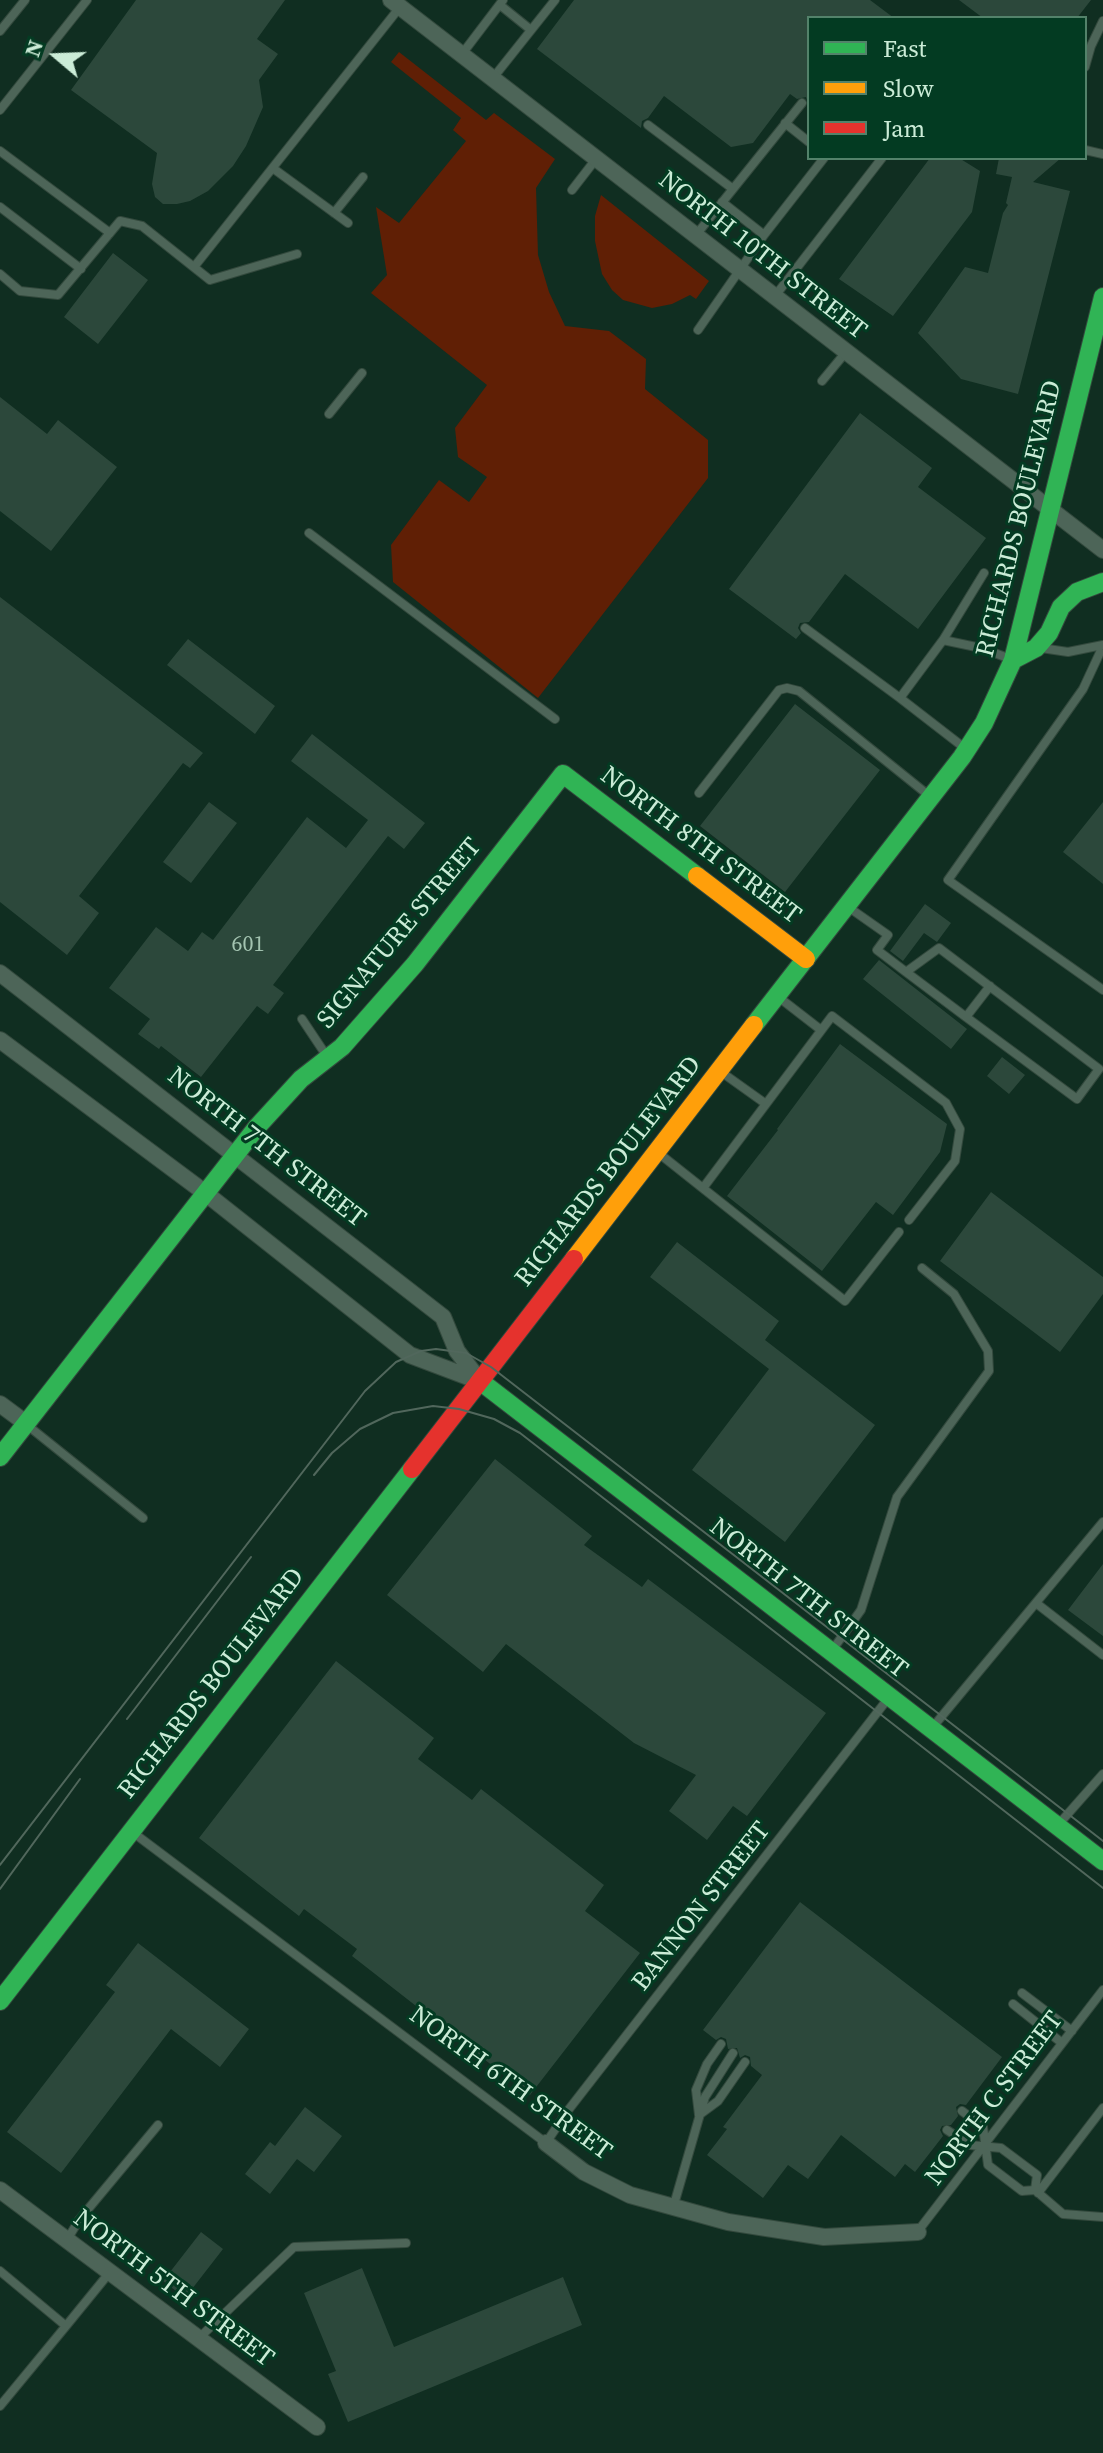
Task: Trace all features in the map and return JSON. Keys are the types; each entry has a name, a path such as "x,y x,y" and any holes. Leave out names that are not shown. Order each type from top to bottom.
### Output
{"main road":[{"name":"RICHARDS BOULEVARD","path":"0,2001 931,798 984,723 1013,660 1103,297"},
{"path":"1013,660 1036,648 1049,633 1061,607 1077,592 1103,582"},
{"name":"NORTH 8TH STREET","path":"563,774 806,959"},
{"name":"SIGNATURE STREET","path":"0,1457 233,1156 301,1079 342,1047 415,964 563,774"},
{"name":"NORTH 7TH STREET","path":"480,1381 1103,1861"}],"street":[{"name":"NORTH 10TH STREET","path":"396,3 1103,550"},
{"name":"NORTH 7TH STREET","path":"0,973 443,1317 457,1351 480,1381"},
{"name":"NORTH 7TH STREET","path":"0,1040 204,1192 410,1355 480,1381"},
{"path":"0,1404 27,1424"},
{"name":"NORTH 6TH STREET","path":"546,2143 584,2172 630,2195 673,2209 728,2222 824,2237 918,2232"},
{"name":"NORTH 5TH STREET","path":"0,2190 317,2427"}],"lane":[{"path":"0,31 25,0"},
{"path":"0,110 87,0"},
{"path":"493,79 555,0"},
{"path":"462,54 501,2 531,30"},
{"path":"194,267 274,169 396,3"},
{"path":"1087,60 1103,21"},
{"path":"1091,46 1103,48"},
{"path":"696,235 802,103"},
{"path":"785,123 807,140"},
{"path":"648,125 733,189"},
{"path":"0,151 110,233"},
{"path":"572,190 596,158"},
{"path":"698,330 739,269 822,160"},
{"path":"775,296 880,160"},
{"path":"274,169 348,223"},
{"path":"334,213 363,177"},
{"path":"722,202 764,235"},
{"path":"0,207 81,269"},
{"path":"0,274 20,291 58,295 120,221 142,226 210,280 297,254"},
{"path":"822,381 846,351"},
{"path":"329,414 362,373"},
{"path":"309,533 555,719"},
{"path":"900,698 943,640 984,573"},
{"path":"805,628 967,749"},
{"path":"943,640 981,648 1013,660"},
{"path":"1036,648 1068,652 1103,645"},
{"path":"1103,645 1083,689 948,880 1103,990"},
{"path":"699,793 779,690 787,688 799,691 931,798"},
{"path":"847,906 888,935 877,950 906,972 966,1017 1077,1099 1099,1069 939,948 906,972"},
{"path":"966,1017 990,986"},
{"path":"777,996 821,1030"},
{"path":"703,1188 832,1016 946,1103 960,1129 955,1161 909,1220"},
{"path":"302,1019 329,1058"},
{"path":"720,1071 766,1104"},
{"path":"657,1152 845,1301 899,1232"},
{"path":"832,1650 861,1610 897,1497 989,1371 988,1351 954,1294 922,1268"},
{"path":"27,1424 143,1518"},
{"path":"932,1728 1103,1522"},
{"path":"1036,1603 1103,1655"},
{"name":"BANNON STREET","path":"546,2143 569,2109 891,1696"},
{"path":"1057,1826 1103,1774"},
{"name":"NORTH 6TH STREET","path":"131,1831 546,2143"},
{"name":"NORTH C STREET","path":"918,2232 1103,1990"},
{"path":"1022,1993 1072,2031"},
{"path":"1013,2004 1062,2043"},
{"path":"699,2116 696,2090 707,2064 721,2044"},
{"path":"673,2209 699,2116 712,2082 733,2053"},
{"path":"699,2116 718,2101 745,2062"},
{"path":"1037,2192 1103,2108"},
{"path":"962,2111 983,2127 988,2165 1022,2191 1037,2192 1063,2214 1103,2217"},
{"path":"67,2240 79,2220 158,2125"},
{"path":"947,2130 970,2145 1001,2148 1037,2175 1037,2192"},
{"path":"199,2339 294,2247 406,2243"},
{"path":"0,2271 66,2326"},
{"path":"0,2406 110,2272"}],"shaded area":[{"path":"399,52 486,120 494,113 555,159 536,188 538,255 549,292 565,326 609,331 646,359 645,389 708,440 708,478 538,698 393,582 391,545 439,480 469,502 487,477 458,457 455,428 487,385 371,293 387,275 376,207 399,223 466,141 453,130 461,118 391,62"},
{"path":"601,195 709,281 696,299 690,295 672,304 652,308 623,300 612,290 602,274 595,241 595,216"}],"building":[{"path":"136,0 285,0 257,39 278,54 259,80 263,107 246,146 233,166 208,191 190,201 163,204 155,197 152,184 157,153 71,90"},
{"path":"574,0 870,0 891,16 807,16 807,101 806,97 797,99 790,94 753,143 731,147 664,96 648,118 642,121 641,128 537,49"},
{"path":"959,0 1091,0 1079,16 980,16"},
{"path":"928,160 962,160 980,171 972,212 893,316 839,279"},
{"path":"999,160 1059,160 1033,182 1070,191 1018,394 961,379 918,333 965,267 988,273 1003,213 1008,205 1012,177 996,174"},
{"path":"113,253 148,280 98,344 64,317"},
{"path":"0,397 47,434 58,420 117,467 51,551 0,511"},
{"path":"860,413 932,468 918,487 986,538 918,629 845,574 809,622 800,623 798,628 801,633 796,639 729,589"},
{"path":"0,597 203,753 190,768 183,763 79,896 99,913 67,955 0,902"},
{"path":"188,639 275,706 255,734 167,665"},
{"path":"795,704 880,770 785,892 700,826"},
{"path":"312,734 425,823 404,849 388,836 273,985 284,993 268,1014 257,1006 201,1077 161,1046 159,1049 138,1034 150,1019 109,988 156,927 188,951 202,932 213,940 307,817 346,848 368,820 291,761"},
{"path":"209,802 237,823 191,883 163,862"},
{"path":"1103,802 1103,884 1063,852"},
{"path":"925,904 951,923 937,942 924,933 903,961 890,951"},
{"path":"879,960 967,1029 951,1049 863,979"},
{"path":"840,1044 947,1124 940,1152 893,1215 876,1202 822,1271 727,1196"},
{"path":"1002,1057 1025,1075 1009,1094 987,1076"},
{"path":"991,1192 1103,1277 1103,1294 1060,1352 940,1261"},
{"path":"677,1242 779,1321 765,1340 875,1425 785,1542 692,1470 769,1369 650,1277"},
{"path":"495,1459 592,1536 584,1545 642,1587 648,1579 826,1713 747,1816 733,1806 707,1840 669,1811 696,1775 634,1743 506,1644 483,1672 387,1595"},
{"path":"1103,1564 1103,1636 1068,1610"},
{"path":"336,1661 434,1738 418,1759 472,1800 481,1789 604,1885 585,1911 640,1953 530,2095 352,1956 357,1949 304,1909 299,1916 199,1838"},
{"path":"800,1902 1002,2057 966,2105 956,2107 958,2116 951,2125 942,2126 943,2136 915,2172 905,2164 895,2177 841,2135 808,2179 788,2165 763,2198 707,2155 727,2129 723,2127 762,2075 751,2066 750,2057 745,2055 740,2058 737,2048 728,2049 726,2039 721,2037 716,2040 703,2030"},
{"path":"138,1943 249,2029 220,2067 171,2029 61,2173 7,2132 115,1992 106,1985"},
{"path":"305,2107 342,2136 314,2172 297,2159 270,2194 245,2174 270,2142 275,2146"},
{"path":"201,2232 223,2249 185,2298 163,2281"},
{"path":"362,2268 394,2347 563,2277 582,2325 348,2422 328,2374 336,2371 304,2293"}],"tram line":[{"path":"0,1865 365,1391 396,1362 421,1351 436,1349 466,1353 491,1367 1103,1841"},
{"path":"314,1475 332,1453 360,1429 393,1413 433,1406 459,1409 494,1419 520,1433 1103,1888"},
{"path":"127,1719 251,1557"},
{"path":"0,1889 80,1779"}],"traffic: fast":[{"path":"754,1025 962,757 984,723 1013,660 1103,297"},
{"path":"1013,660 1036,648 1049,633 1061,607 1077,592 1103,582"},
{"path":"0,1457 257,1127 301,1079 342,1047 415,964 563,774 697,876"},
{"path":"480,1381 1103,1861"},
{"path":"0,2001 412,1469"}],"traffic: slow":[{"path":"697,876 806,959"},
{"path":"574,1259 754,1025"}],"traffic: jam":[{"path":"412,1469 574,1259"}]}
